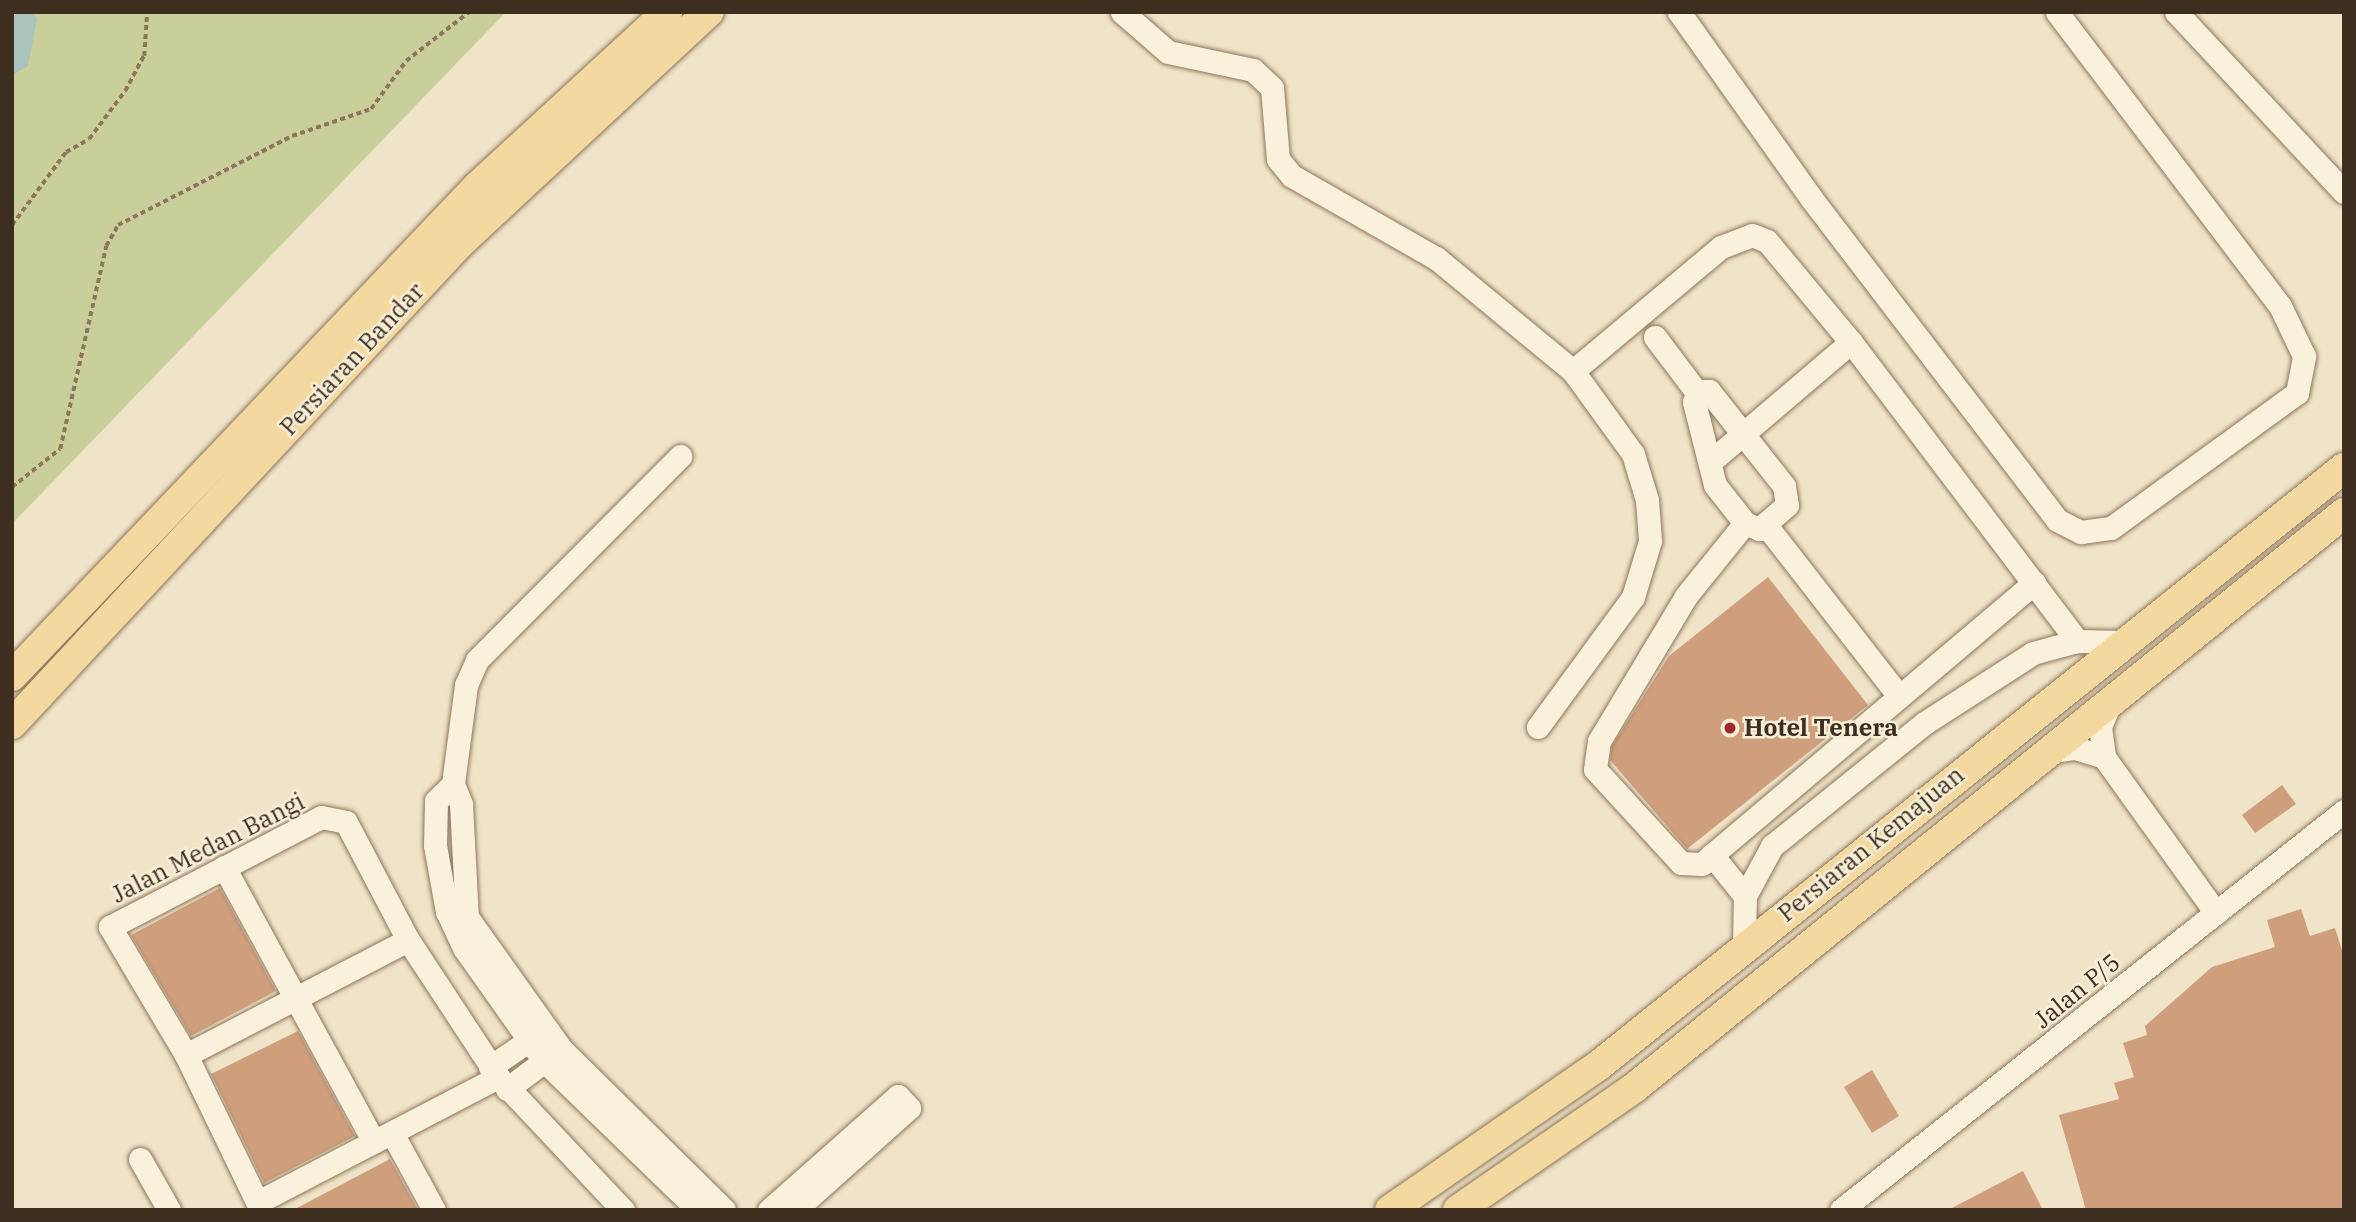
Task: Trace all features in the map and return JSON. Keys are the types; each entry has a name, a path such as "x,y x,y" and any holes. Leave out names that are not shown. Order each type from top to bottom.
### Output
{"main road":[{"name":"Persiaran Bandar","path":"12,676 478,186 667,12"},
{"name":"Persiaran Bandar","path":"12,723 459,244 709,12"},
{"name":"Persiaran Kemajuan","path":"1390,1210 1598,1066 1744,946 2344,468"},
{"name":"Persiaran Kemajuan","path":"1458,1210 1634,1088 2344,513"},
{"path":"12,700 60,650 115,614"},
{"path":"12,661 40,647"}],"street":[{"path":"1122,12 1168,52 1252,70 1272,88 1278,159 1292,176 1436,258 1573,371 1633,454 1647,500 1650,541 1633,597 1538,727"},
{"path":"1679,12 1811,198 2057,520 2081,531 2111,528 2297,393 2304,356 2280,306 2057,12"},
{"path":"2176,12 2344,192"},
{"path":"1573,371 1721,247 1752,235 1782,256 1851,342 2077,640"},
{"path":"1655,337 1698,394"},
{"path":"1710,462 1851,342"},
{"path":"1698,394 1709,391 1744,434 1788,497 1755,523 1686,596 1599,741 1595,769 1681,863 1702,864 2034,583"},
{"path":"1698,394 1695,407 1724,501 1755,523 1899,696"},
{"path":"680,456 477,660 466,685 453,784 461,804 467,917 536,1036 698,1210"},
{"path":"1744,946 1745,896 1772,846 1923,724 2011,663 2077,640 2125,642"},
{"path":"2110,703 2100,727 2104,757 2216,913"},
{"path":"2046,752 2075,748 2104,757"},
{"name":"Jalan P/5","path":"1841,1210 2343,814"},
{"name":"Jalan Medan Bangi","path":"552,1055 498,1078 383,1137 260,1206 186,1055 110,927 320,817 346,822 408,940 498,1078 613,1207"},
{"path":"1712,855 1745,896"},
{"path":"224,867 295,998 383,1137 434,1210"},
{"path":"186,1055 408,940"},
{"name":"Jalan Medan Bangi","path":"498,1078 536,1036"},
{"path":"552,1055 724,1210"},
{"path":"769,1210 898,1096 909,1108 795,1210"},
{"path":"140,1160 169,1210"}],"path":[{"path":"12,225 66,152 89,139 125,91 144,56 147,12"},
{"path":"12,488 60,449 106,246 118,225 292,136 371,109 406,61 469,12"}],"green space":[{"path":"12,12 506,12 12,524"}],"water":[{"path":"12,12 33,12 37,19 28,66 12,75"}],"building":[{"name":"Hotel Tenera","path":"1768,577 1868,705 1687,849 1610,760 1612,746 1669,656"},
{"path":"2282,785 2296,804 2255,833 2242,815"},
{"path":"220,888 276,991 191,1036 131,935"},
{"path":"2301,909 2310,936 2335,928 2344,957 2344,1210 2086,1210 2059,1115 2119,1099 2114,1083 2134,1077 2123,1043 2147,1035 2145,1026 2212,967 2275,947 2267,920"},
{"path":"298,1031 355,1136 264,1183 211,1074"},
{"path":"1872,1070 1899,1116 1872,1133 1844,1087"},
{"path":"390,1159 418,1210 293,1210"},
{"path":"2023,1171 2043,1210 1948,1210"}],"place":[{"name":"Hotel Tenera","path":"1730,728"}]}
